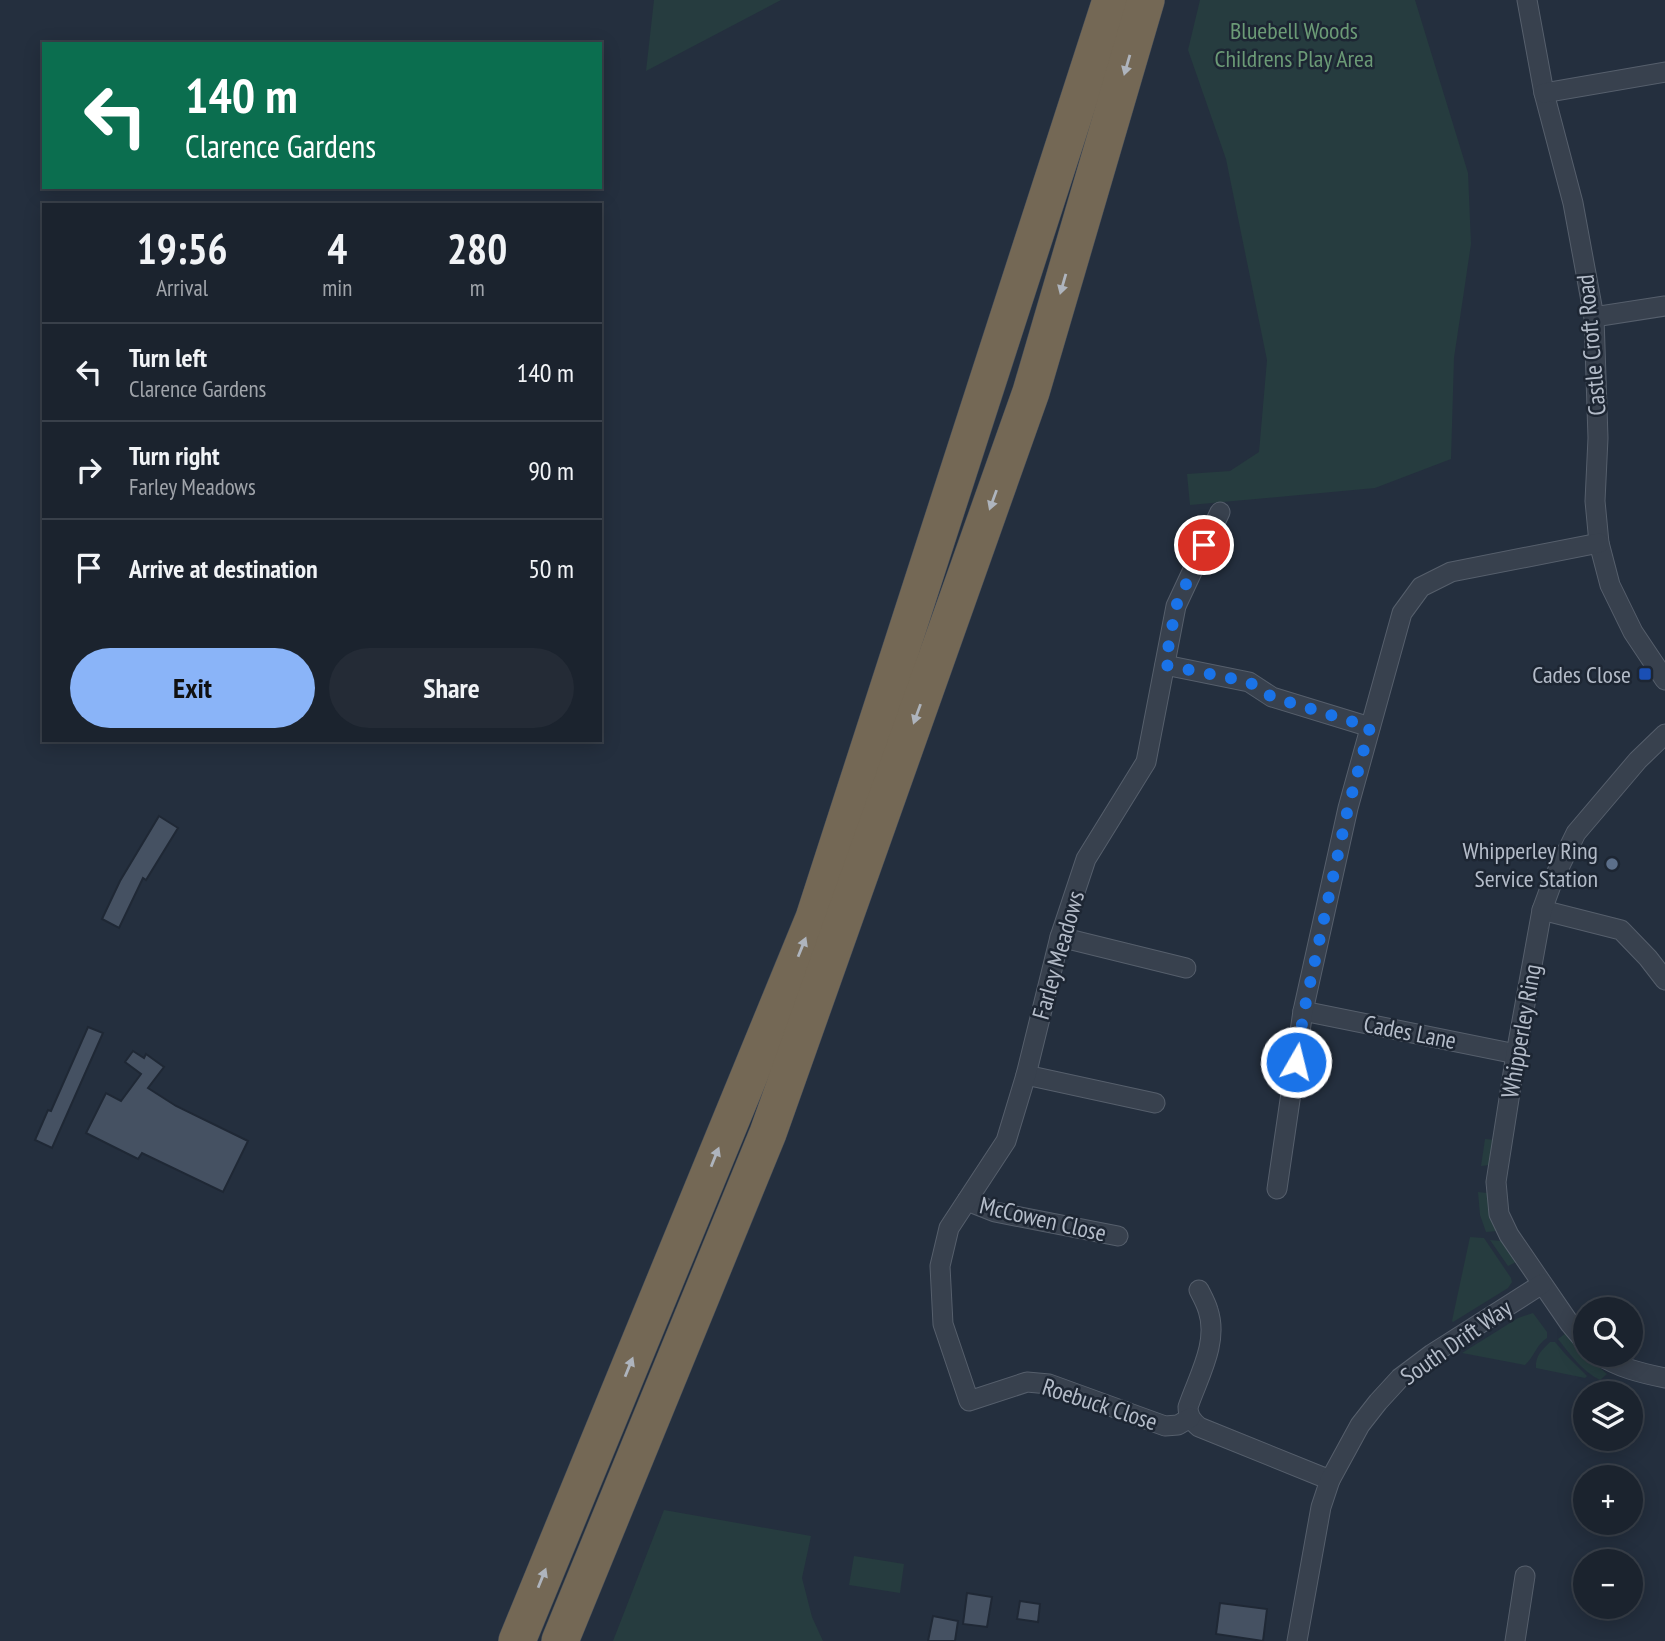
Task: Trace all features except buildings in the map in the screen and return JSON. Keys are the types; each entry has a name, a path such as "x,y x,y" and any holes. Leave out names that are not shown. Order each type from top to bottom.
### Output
{"highway":[{"path":"517,1641 814,918 1111,0"},
{"path":"560,1641 763,1149 1031,392 1146,0"}],"street":[{"name":"Castle Croft Road","path":"1527,0 1544,93 1573,203 1594,317 1598,438 1595,501 1600,543 1610,585 1633,632 1665,680"},
{"path":"1544,93 1665,72"},
{"path":"1594,317 1665,306"},
{"name":"Farley Meadows","path":"969,1401 943,1324 940,1266 949,1228 1006,1141 1026,1075 1060,937 1086,859 1146,762 1176,606 1220,512"},
{"path":"1277,1189 1304,1011 1348,808 1402,613 1421,587 1451,572 1600,543"},
{"path":"1165,665 1249,682 1272,697 1370,727"},
{"name":"Whipperley Ring","path":"1573,1328 1503,1224 1496,1196 1496,1182 1542,910 1553,880 1576,833 1638,760 1665,734"},
{"path":"1542,910 1621,930 1648,957 1665,980"},
{"path":"1060,937 1186,968"},
{"name":"Cades Lane","path":"1304,1011 1516,1054"},
{"path":"1026,1075 1155,1103"},
{"name":"McCowen Close","path":"967,1201 995,1212 1118,1236"},
{"name":"South Drift Way","path":"1297,1641 1321,1507 1330,1480 1360,1425 1400,1378 1432,1354 1542,1284"},
{"name":"Roebuck Close","path":"1199,1290 1212,1328 1209,1349 1188,1407 1190,1418 1199,1427 1330,1480"},
{"path":"1623,1367 1665,1377"},
{"name":"Roebuck Close","path":"969,1401 1027,1382 1037,1382 1165,1426 1178,1425 1190,1418"},
{"path":"1515,1641 1525,1576"}],"green space":[{"path":"654,0 781,0 646,71"},
{"name":"Bluebell Woods Childrens Play Area","path":"1200,0 1415,0 1468,173 1471,244 1454,358 1451,459 1375,488 1190,505 1187,474 1230,471 1259,452 1267,360 1226,159 1188,50"},
{"path":"1485,1139 1495,1140 1490,1165 1481,1166"},
{"path":"1478,1192 1487,1193 1491,1217 1497,1231 1486,1232 1480,1215"},
{"path":"1470,1237 1484,1238 1512,1282 1508,1288 1453,1322 1452,1321"},
{"path":"1490,1240 1502,1241 1516,1262 1508,1266"},
{"path":"1533,1313 1547,1332 1547,1338 1525,1365 1462,1353 1518,1318"},
{"path":"1566,1333 1573,1342 1573,1357 1572,1356 1558,1339"},
{"path":"1550,1342 1555,1342 1573,1362 1573,1367 1578,1367 1587,1376 1585,1378 1536,1368 1542,1351"},
{"path":"1582,1367 1599,1367 1607,1374 1600,1380"},
{"path":"664,1510 811,1536 802,1578 812,1617 823,1641 613,1641"},
{"path":"854,1556 904,1564 900,1593 849,1585"}],"place":[{"name":"Cades Close","path":"1645,674"},
{"name":"Whipperley Ring Service Station","path":"1612,864"}],"route":[{"path":"1204,545 1176,606 1165,665 1249,682 1272,697 1370,727 1348,808 1304,1011 1296,1062"}]}
